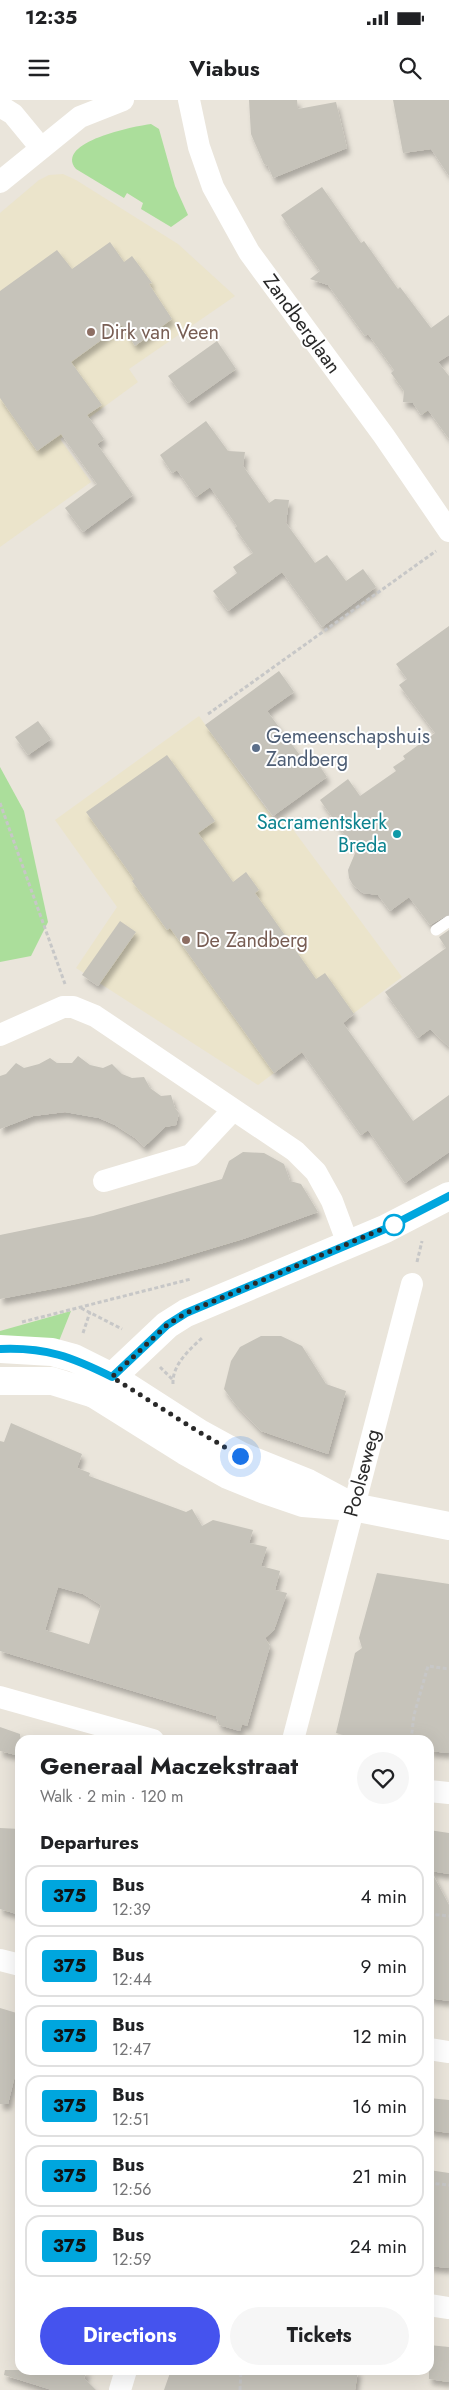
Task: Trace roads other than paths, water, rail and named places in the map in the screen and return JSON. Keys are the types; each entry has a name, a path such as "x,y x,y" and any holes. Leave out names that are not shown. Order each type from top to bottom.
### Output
{"street":[{"path":"0,182 80,117 124,100"},
{"name":"Zandberglaan","path":"189,100 199,148 213,188 249,252 384,436 446,538"},
{"path":"0,106 13,114 41,148"},
{"path":"0,1035 62,1007 73,1006 95,1016 295,1151 316,1172 332,1201 348,1244"},
{"path":"104,1181 191,1155 233,1110"},
{"path":"103,1385 167,1325 186,1313 385,1229 440,1201"},
{"name":"Poolseweg","path":"294,1735 412,1284"},
{"path":"0,1349 52,1352 74,1358 103,1385 185,1451 246,1483 302,1502 353,1507 449,1526"},
{"path":"0,1381 52,1381 103,1385 160,1406 240,1456 308,1483 353,1507"},
{"path":"0,1697 135,1735"},
{"path":"434,1792 449,1793"},
{"path":"0,1960 15,1964"},
{"path":"434,2050 449,2052"},
{"path":"434,2306 449,2308"},
{"path":"120,2390 124,2375"}],"lane":[{"path":"436,930 449,920"}],"place":[{"name":"Dirk van Veen","path":"91,332"},
{"name":"Gemeenschapshuis Zandberg","path":"256,748"},
{"name":"Sacramentskerk Breda","path":"397,834"},
{"name":"De Zandberg","path":"186,940"}]}
